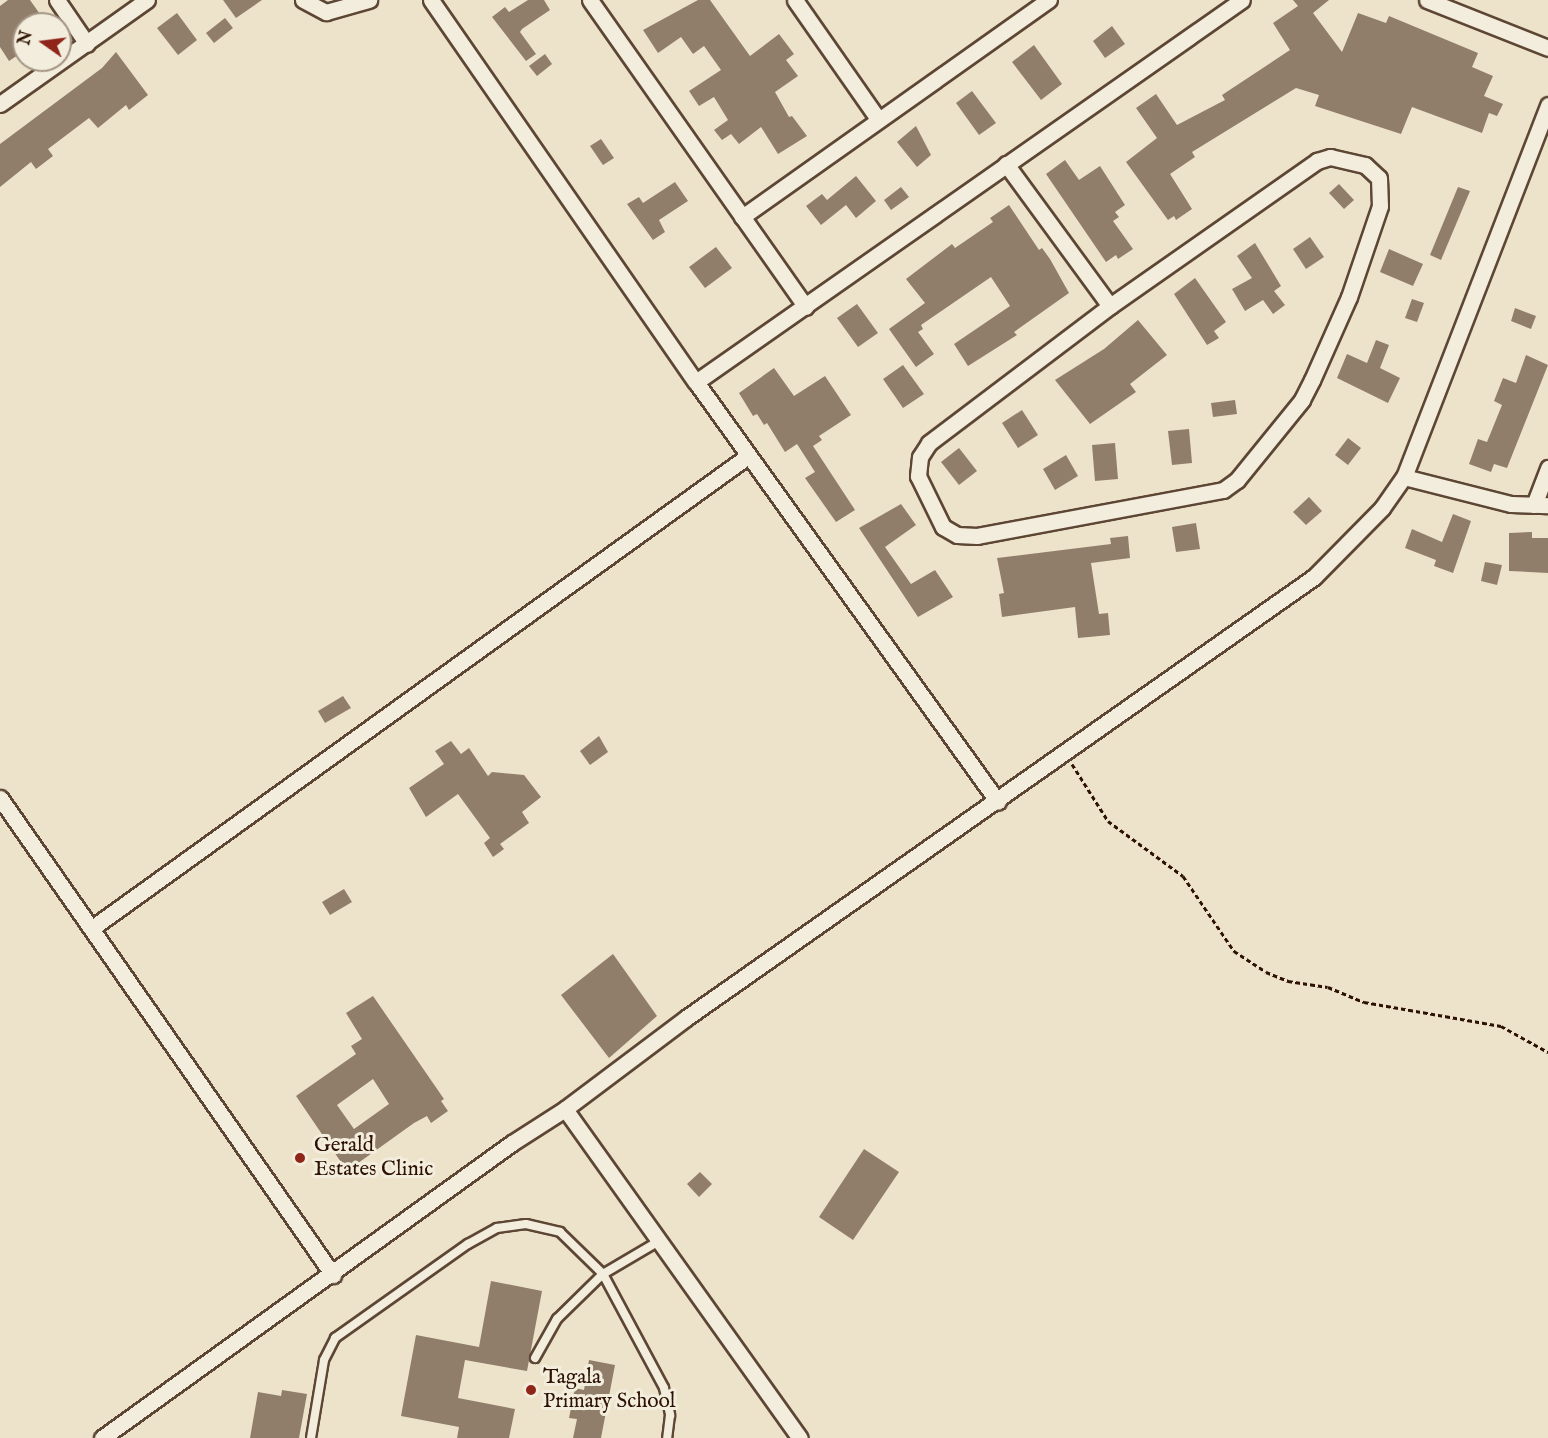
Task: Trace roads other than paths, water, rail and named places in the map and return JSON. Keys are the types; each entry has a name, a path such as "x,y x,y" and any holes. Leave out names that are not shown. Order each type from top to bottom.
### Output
{"street":[{"path":"57,0 87,44"},
{"path":"0,104 147,0"},
{"path":"303,0 326,12 369,0"},
{"path":"431,0 748,456 998,802"},
{"path":"590,0 806,307"},
{"path":"795,0 878,119"},
{"path":"696,382 1242,0"},
{"path":"1427,0 1459,6 1548,48"},
{"path":"742,217 1040,2"},
{"path":"102,1438 333,1275 512,1143 566,1109 686,1017 998,802 1314,577 1382,508 1404,477 1548,105"},
{"path":"1349,159 1365,165 1379,178 1380,206 1348,297 1312,380 1302,400 1237,480 1223,490 977,536 957,535 943,527 918,476 920,457 929,442 1110,306 1317,161 1349,159"},
{"path":"1006,164 1110,306"},
{"path":"92,928 748,456"},
{"path":"1404,477 1511,504 1541,505 1548,468"},
{"path":"0,798 333,1275"},
{"path":"566,1109 800,1438"}],"lane":[{"path":"311,1438 324,1360 335,1338 468,1244 497,1228 543,1226 560,1232 603,1274 664,1388 670,1415 667,1438"},
{"path":"535,1358 557,1319 603,1274 659,1241"}],"place":[{"name":"Gerald Estates Clinic","path":"300,1158"},
{"name":"Tagala Primary School","path":"531,1390"}]}
